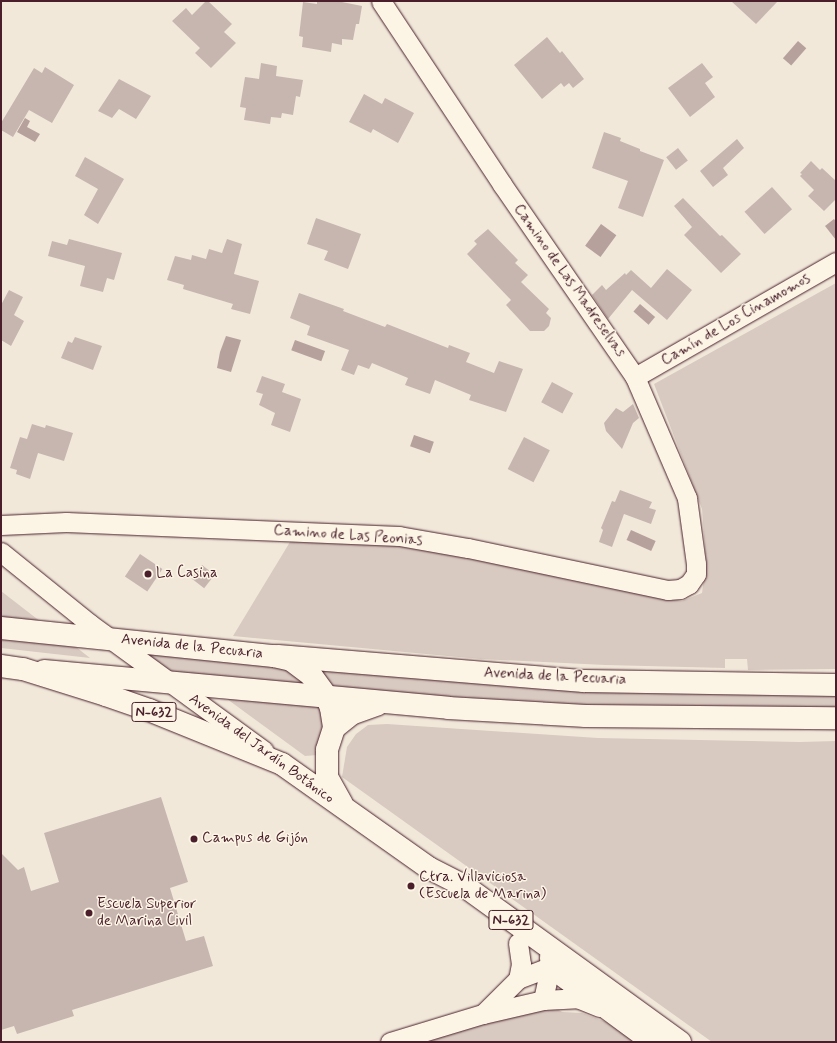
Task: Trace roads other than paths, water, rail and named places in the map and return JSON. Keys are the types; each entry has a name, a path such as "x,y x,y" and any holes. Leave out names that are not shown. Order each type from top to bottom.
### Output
{"main road":[{"name":"N-632","path":"1,628 111,639"},
{"name":"Avenida de la Pecuaria","path":"111,639 152,645 274,656 584,681 836,685"},
{"name":"Avenida de la Pecuaria","path":"274,656 290,660 311,675 326,696 331,708 334,728 327,750 327,777 345,809"},
{"name":"N-632","path":"1,666 23,669 150,710 282,764"},
{"path":"23,669 448,708 586,716 836,718"},
{"path":"334,728 351,714 384,702"},
{"name":"Avenida del Jardín Botánico","path":"282,764 428,868 463,885 680,1042"},
{"name":"Avenida del Jardín Botánico","path":"428,868 456,897 653,1042"}],"street":[{"name":"Camino de Las Madreselvas","path":"381,1 502,184 635,377 687,498 696,564 696,574 689,584"},
{"name":"Camín de Los Cinamomos","path":"635,377 836,262"},
{"name":"Camino de Las Peonias","path":"1,525 66,522 399,536 468,548 668,590 680,589 689,584"},
{"name":"Avenida del Jardín Botánico","path":"1,552 111,639 282,764"},
{"path":"518,943 521,964 518,979"},
{"path":"543,1000 550,967 550,958 544,944"},
{"path":"483,1014 518,979 550,967 590,977"},
{"path":"397,1041 483,1014 543,1000 578,998 611,1012"}],"place":[{"name":"La Casina","path":"148,574"},
{"name":"Campus de Gijón","path":"194,839"},
{"name":"Ctra. Villaviciosa (Escuela de Marina)","path":"411,886"},
{"name":"Escuela Superior de Marina Civil","path":"89,913"}]}
